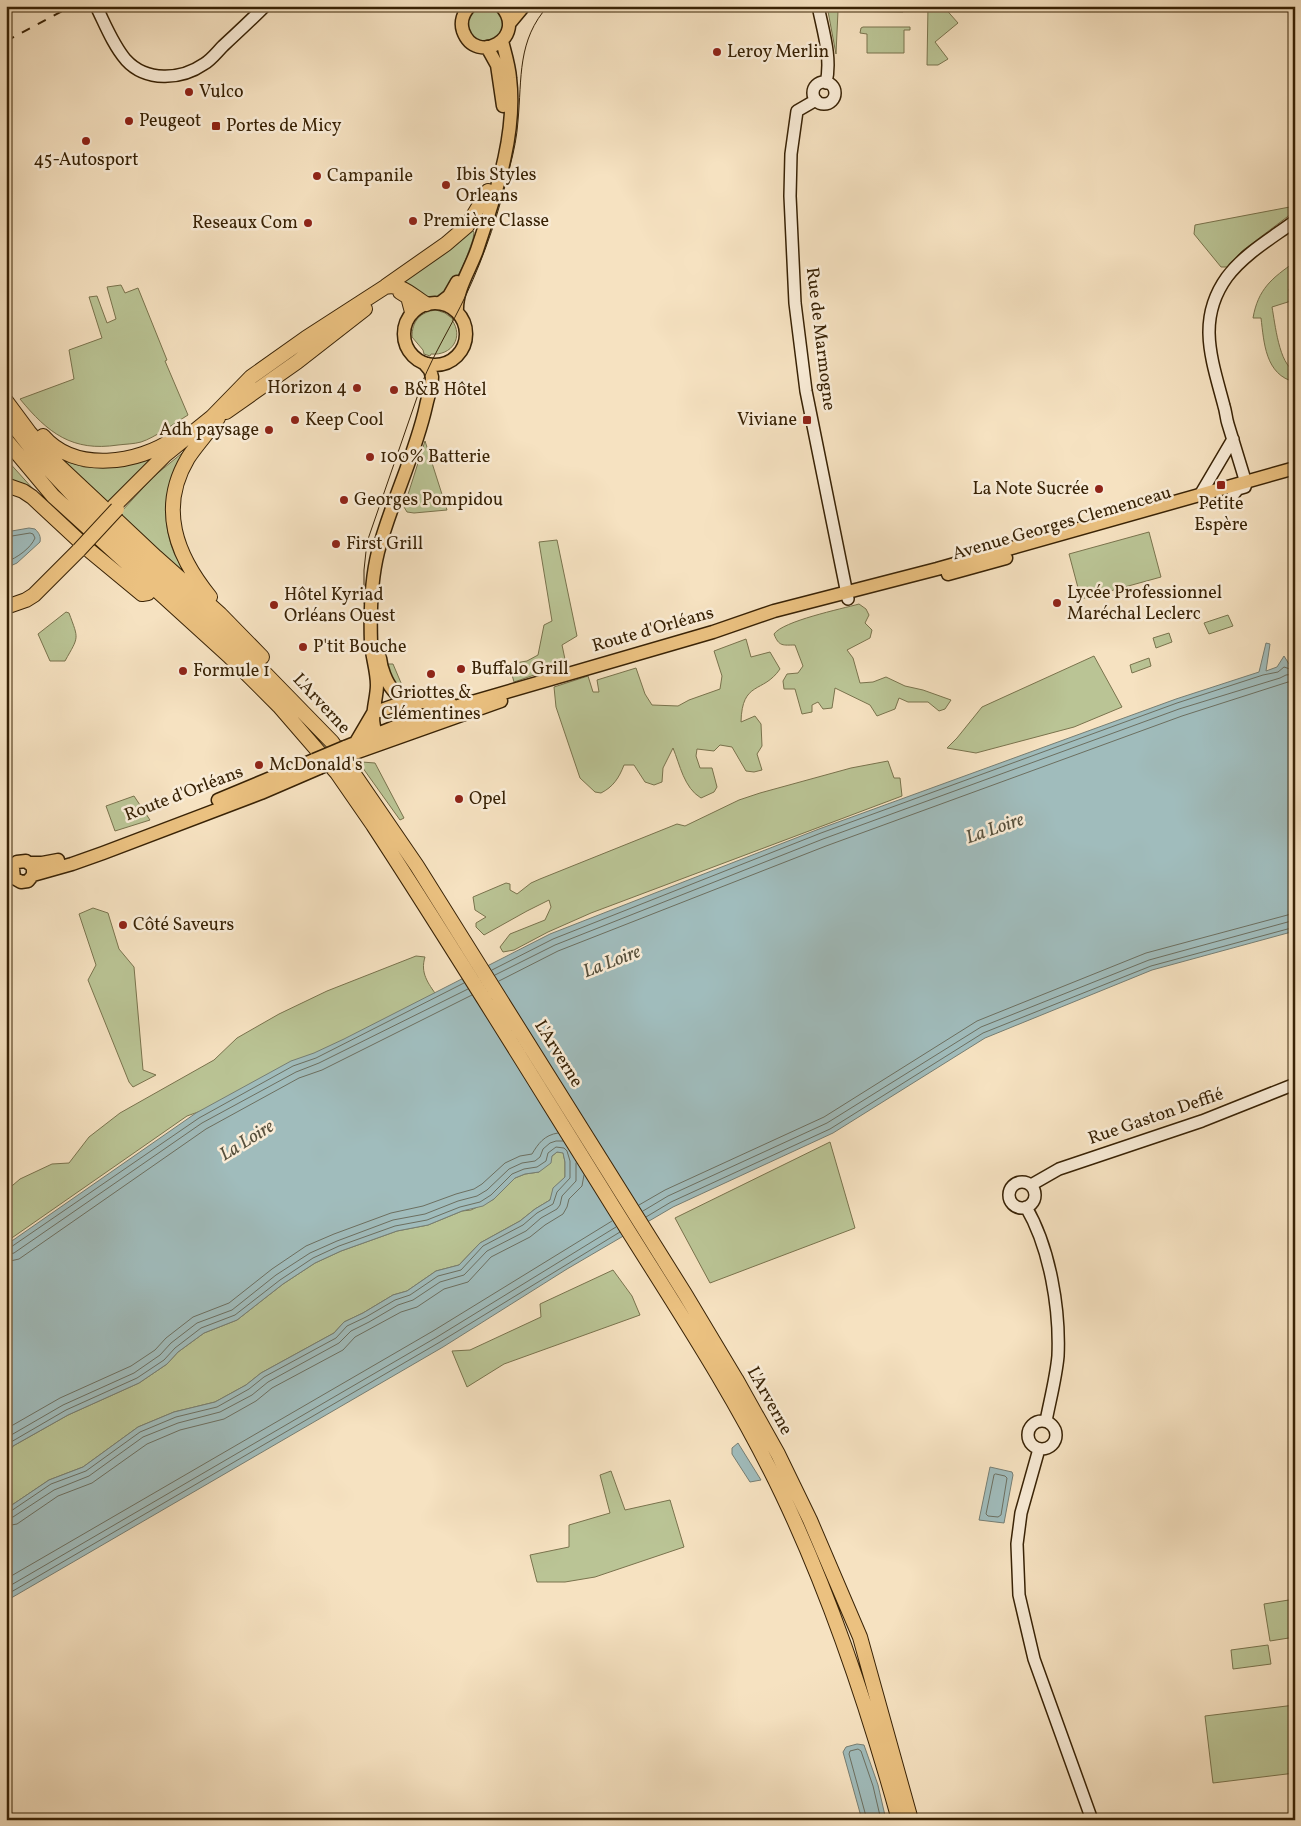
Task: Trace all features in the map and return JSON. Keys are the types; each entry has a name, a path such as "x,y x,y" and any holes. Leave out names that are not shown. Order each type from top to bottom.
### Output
{"highway":[{"path":"220,614 180,551 173,525 172,512 181,472 193,451 210,431 215,418 251,377 446,244 467,226 488,191"},
{"path":"385,287 392,285 402,287 426,304"},
{"path":"6,607 34,595 165,455 297,362 385,292 397,290 408,297 412,312"},
{"path":"6,394 52,446 74,457 87,459 124,459 143,454 164,446 202,420 215,418"},
{"path":"6,401 29,432 58,465 220,614 276,670 320,720 332,742"},
{"name":"L'Arverne","path":"6,416 41,461 86,509 238,646 332,742 442,905 660,1253 736,1379 794,1486 794,1503 810,1555 843,1639 877,1741 899,1820"},
{"name":"L'Arverne","path":"6,440 53,496 234,661 304,734 359,803 724,1386 781,1493 794,1503 860,1637 911,1820"},
{"path":"6,452 75,527 240,675 297,734 304,734"},
{"path":"6,485 23,491 32,497 90,551 142,594 148,593"},
{"path":"6,602 22,596 39,584 78,548"}],"main road":[{"path":"502,6 508,17 512,20"},
{"path":"467,8 462,20 464,33 472,43 487,47 498,44 502,40 508,32 512,20 524,6"},
{"path":"457,311 457,299 472,266 500,176 511,121 510,79 502,40"},
{"path":"440,303 449,296 462,272 475,237 495,167 502,129 503,99 497,65 487,47"},
{"path":"440,303 457,311 465,325 465,343 457,356 443,364 432,365 412,356 404,342 404,326 412,312 426,304 440,303"},
{"path":"423,420 432,376 424,363"},
{"path":"381,738 374,726 373,713 377,693 371,644 372,604 380,544 423,420 430,406 443,364"},
{"path":"842,597 884,582 1205,498 1295,468"},
{"name":"Avenue Georges Clemenceau","path":"842,597 934,578 1205,498 1233,494 1295,477"},
{"path":"374,585 378,603 381,665 391,688 413,706 417,718 412,733"},
{"name":"Route d'Orléans","path":"381,738 417,718 466,703 713,632 774,611 842,597"},
{"name":"Route d'Orléans","path":"32,869 317,764 351,748 381,738 412,733 546,685 842,597"},
{"path":"351,748 373,713 407,701 444,704 466,703"},
{"path":"21,861 32,869 25,882 11,877 14,865 21,861"}],"street":[{"path":"96,6 121,54 134,68 151,75 167,76 179,75 205,64 265,6"},
{"path":"818,6 828,57 829,71 826,83"},
{"path":"826,83 834,89 833,100 825,104 816,100 814,94 815,88 820,84 826,83"},
{"name":"Rue de Marmogne","path":"816,100 797,112 795,118 790,162 792,263 798,332 806,391 842,597"},
{"path":"1233,494 1238,489 1245,487 1246,483 1209,347 1210,317 1214,302 1226,279 1236,267 1250,254 1295,221"},
{"path":"1205,498 1232,435"},
{"name":"Rue Gaston Deffié","path":"1030,1185 1059,1168 1202,1122 1295,1084"},
{"path":"1024,1182 1030,1185 1034,1190 1035,1197 1032,1203 1026,1207 1019,1208 1009,1200 1010,1188 1016,1183 1024,1182"},
{"path":"1026,1207 1042,1240 1051,1280 1056,1315 1058,1357 1046,1421"},
{"path":"1038,1421 1046,1421 1054,1428 1056,1437 1052,1445 1038,1449 1029,1442 1028,1429 1038,1421"},
{"path":"1038,1449 1021,1513 1017,1544 1019,1595 1034,1659 1092,1820"}],"green space":[{"path":"478,6 495,7 504,22 498,38 488,42 480,41 471,34 468,23 469,17"},
{"path":"827,6 903,6 903,12 838,11 836,54"},
{"path":"928,6 943,6 958,23 935,42 948,59 938,65 927,65"},
{"path":"863,27 910,27 910,30 904,30 904,53 867,53 867,34 860,33"},
{"path":"1295,206 1295,211 1242,251 1227,267 1221,267 1194,234 1195,225"},
{"path":"471,229 474,232 473,239 462,267 451,287 443,294 435,298 426,298 403,284 402,279"},
{"path":"1295,262 1295,287 1289,289 1291,301 1272,307 1281,352 1285,361 1295,371 1295,382 1285,378 1272,365 1265,347 1261,318 1253,318 1258,299 1267,285 1279,273"},
{"path":"121,285 125,293 138,288 167,360 165,361 188,415 158,434 138,443 87,446 62,437 51,430 20,399 74,379 69,350 102,338 89,297 97,296 107,323 116,319 107,287"},
{"path":"436,310 445,313 453,319 457,333 454,344 450,349 438,354 431,354 430,356 424,354 412,337 412,331 415,322 421,315"},
{"path":"425,441 447,510 407,512 404,507"},
{"path":"167,449 102,513 59,459 84,467 111,467"},
{"path":"187,449 175,474 166,512 169,538 174,553 195,586 111,523 153,477"},
{"path":"6,459 34,490 6,481"},
{"path":"1149,532 1161,577 1081,599 1069,554"},
{"path":"557,540 577,636 562,645 566,664 514,682 509,664 527,661 538,655 544,625 552,621 539,542"},
{"path":"859,604 866,609 869,615 865,623 872,630 870,638 847,650 853,658 860,683 873,682 886,677 905,686 951,700 945,709 939,711 928,702 908,702 899,698 895,709 877,716 870,705 835,688 832,708 823,709 818,702 812,705 812,712 802,714 795,689 784,689 783,681 787,674 798,673 803,666 795,645 780,643 774,634 779,629 800,620"},
{"path":"66,612 69,613 75,628 75,642 65,661 50,661 38,634"},
{"path":"1228,615 1233,626 1209,634 1204,623"},
{"path":"1169,633 1172,642 1156,648 1153,638"},
{"path":"746,639 751,657 770,652 780,669 767,682 749,693 742,709 741,722 755,716 761,724 762,746 757,754 762,770 746,771 732,747 720,745 714,751 697,749 696,756 700,768 712,768 717,787 714,792 701,798 690,788 680,769 673,748 663,768 662,782 654,785 645,782 634,765 624,765 615,782 601,793 595,792 580,778 556,707 554,687 588,676 593,692 599,692 597,680 636,668 645,694 652,705 678,706 720,689 722,676 714,651"},
{"path":"1094,656 1122,707 1074,727 976,753 947,748 982,707"},
{"path":"1149,658 1151,666 1132,673 1130,665"},
{"path":"387,664 393,664 404,690 409,691 410,694 397,686 392,679"},
{"path":"888,761 894,778 900,778 902,796 591,913 514,950 503,952 500,947 510,934 545,920 551,907 549,900 484,935 476,927 476,923 486,917 475,910 473,897 506,883 510,884 510,890 517,894 531,883 540,879 677,824 685,826 739,800 851,768"},
{"path":"362,762 375,763 404,818 400,820 360,764"},
{"path":"134,796 150,820 115,831 106,806"},
{"path":"93,908 108,913 119,949 134,967 143,1070 156,1075 133,1087 129,1082 88,980 96,965 79,914"},
{"path":"416,956 425,957 424,973 437,996 223,1103 187,1116 6,1242 6,1226 11,1222 6,1213 6,1191 20,1179 52,1164 69,1163 89,1137 120,1113 214,1060 237,1038 279,1014 327,991"},
{"path":"830,1142 855,1228 710,1283 675,1218"},
{"path":"557,1152 563,1152 565,1177 556,1186 550,1200 520,1221 480,1243 459,1265 436,1271 407,1291 393,1295 344,1322 334,1333 261,1373 246,1385 215,1402 174,1412 138,1427 83,1467 49,1480 6,1509 6,1456 13,1446 68,1415 139,1383 167,1364 178,1352 204,1333 237,1320 283,1284 315,1263 341,1251 397,1231 428,1225 462,1211 471,1210 494,1199 515,1178 539,1172"},
{"path":"613,1270 632,1296 640,1315 504,1364 467,1387 452,1351 470,1350 541,1317 540,1304"},
{"path":"611,1471 625,1510 670,1500 684,1547 595,1577 565,1582 537,1582 530,1555 569,1547 569,1525 610,1513 600,1475"},
{"path":"1295,1599 1295,1637 1270,1641 1264,1604"},
{"path":"1268,1645 1271,1664 1233,1669 1231,1650"},
{"path":"1295,1705 1295,1773 1213,1783 1205,1716"}],"water":[{"path":"29,528 35,529 38,532 40,542 17,563 6,568 6,532"},
{"name":"La Loire","path":"1266,643 1270,644 1266,671 1277,667 1284,656 1289,664 1295,662 1295,931 1152,970 985,1038 833,1133 673,1207 567,1269 443,1347 6,1601 6,1509 49,1480 83,1467 138,1427 174,1412 215,1402 246,1385 261,1373 334,1333 344,1322 393,1295 407,1291 436,1271 459,1265 480,1243 520,1221 550,1200 553,1188 565,1177 565,1162 563,1153 557,1152 552,1156 551,1163 539,1172 515,1178 494,1199 483,1206 462,1211 428,1225 397,1231 341,1251 315,1263 283,1284 237,1320 204,1333 178,1352 167,1364 139,1383 68,1415 13,1446 6,1456 6,1245 196,1113 291,1061 344,1039 550,934 819,829 1176,699 1259,672"},
{"path":"738,1443 761,1480 750,1482 732,1454 732,1448"},
{"path":"990,1467 1012,1472 1013,1475 1004,1523 979,1520"},
{"path":"857,1744 864,1745 878,1785 886,1820 862,1820 843,1752 846,1747"}],"tram line":[{"path":"364,603 364,570 367,542 422,383 466,295 497,215 518,127 521,75 526,46 538,19 548,6"}],"railway":[{"path":"6,41 72,6"}],"place":[{"name":"Leroy Merlin","path":"717,52"},
{"name":"Vulco","path":"189,92"},
{"name":"Peugeot","path":"129,121"},
{"name":"Portes de Micy","path":"216,126"},
{"name":"45-Autosport","path":"86,141"},
{"name":"Campanile","path":"317,176"},
{"name":"Ibis Styles Orleans","path":"446,185"},
{"name":"Première Classe","path":"413,221"},
{"name":"Reseaux Com","path":"308,223"},
{"name":"Horizon 4","path":"357,388"},
{"name":"B&B Hôtel","path":"394,390"},
{"name":"Keep Cool","path":"295,420"},
{"name":"Viviane","path":"807,420"},
{"name":"Adh paysage","path":"269,430"},
{"name":"100% Batterie","path":"370,457"},
{"name":"Petite Espère","path":"1221,485"},
{"name":"La Note Sucrée","path":"1099,489"},
{"name":"Georges Pompidou","path":"344,500"},
{"name":"First Grill","path":"336,544"},
{"name":"Lycée Professionnel Maréchal Leclerc","path":"1057,603"},
{"name":"Hôtel Kyriad Orléans Ouest","path":"274,605"},
{"name":"P'tit Bouche","path":"303,647"},
{"name":"Buffalo Grill","path":"461,669"},
{"name":"Formule 1","path":"183,671"},
{"name":"Griottes & Clémentines","path":"431,674"},
{"name":"McDonald's","path":"259,765"},
{"name":"Opel","path":"459,799"},
{"name":"Côté Saveurs","path":"123,925"}]}
